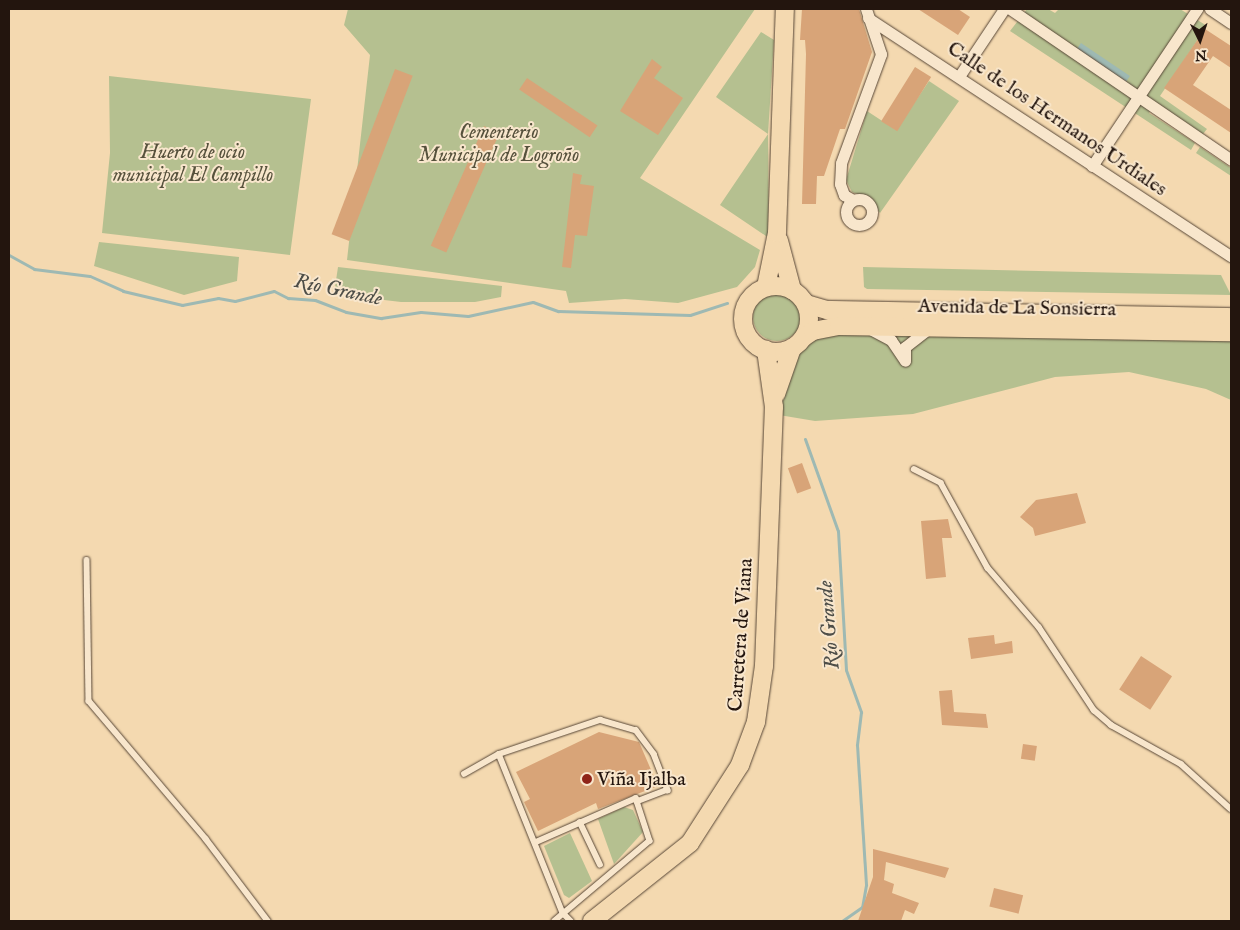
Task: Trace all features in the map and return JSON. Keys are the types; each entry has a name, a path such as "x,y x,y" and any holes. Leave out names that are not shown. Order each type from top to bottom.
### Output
{"main road":[{"path":"766,288 777,233 785,9"},
{"path":"777,233 792,290 806,304 809,321 798,342 766,350 749,338 743,318 750,299 766,288 792,290"},
{"name":"Avenida de La Sonsierra","path":"806,304 827,310 1231,317"},
{"name":"Avenida de La Sonsierra","path":"798,342 824,328 861,326 1231,332"},
{"name":"Carretera de Viana","path":"592,921 690,843 740,765 756,722 764,666 774,407 781,371 798,342"},
{"name":"Carretera de Viana","path":"766,350 774,407"}],"street":[{"path":"960,75 1004,9"},
{"path":"1010,9 1231,160"},
{"path":"1092,166 1197,9"},
{"path":"1210,9 1231,23"},
{"path":"853,200 844,195 840,184 841,163 881,54 867,14"},
{"name":"Calle de los Hermanos Urdiales","path":"867,14 960,75 1092,166 1227,254 1231,267"},
{"path":"861,326 891,340 904,362 905,347 930,328"}],"lane":[{"path":"914,469 941,483 988,568 1039,627 1094,710 1111,725 1182,764 1231,808"},
{"path":"87,560 89,701 206,839 268,921"},
{"path":"464,774 499,754 600,720 636,730 654,754 668,790 637,802"},
{"path":"499,754 563,913 571,921"},
{"path":"536,842 636,798 650,841 554,921"},
{"path":"580,822 600,864"}],"green space":[{"name":"Cementerio Municipal de Logroño","path":"348,9 755,9 640,178 760,250 755,267 737,287 678,303 625,299 569,303 566,291 347,260 370,55 344,25"},
{"path":"1027,9 1048,9 1055,13 1059,9 1180,9 1207,26 1160,96 1207,129 1203,134 1156,102 1149,113 1195,143 1191,150 1010,31"},
{"path":"761,32 774,40 768,134 716,97"},
{"name":"Huerto de ocio municipal El Campillo","path":"109,76 311,99 290,255 102,233 110,153"},
{"path":"929,81 959,101 880,213 868,198 852,192 846,180 867,111 896,130"},
{"path":"768,134 769,238 720,205"},
{"path":"1200,147 1231,168 1231,176 1196,153"},
{"path":"99,242 239,257 237,281 184,295 94,266"},
{"path":"338,267 502,286 501,297 475,302 401,302 334,294"},
{"path":"863,267 1221,275 1231,295 867,289 864,287"},
{"path":"772,293 782,293 791,297 797,303 800,308 800,326 791,337 782,341 772,341 763,337 757,331 753,322 753,312 757,303 763,297"},
{"path":"813,331 1231,332 1231,400 1206,389 1129,372 1055,377 913,414 815,421 773,414 792,348"},
{"path":"624,807 633,810 643,832 614,864 598,819"},
{"path":"570,833 592,881 569,898 564,895 544,846"}],"water":[{"path":"1081,43 1130,76 1126,82 1077,49"}],"building":[{"path":"802,9 859,9 872,52 845,129 840,129 824,176 817,176 816,204 802,204 806,54 805,40 800,40"},
{"path":"918,9 958,9 970,17 958,35"},
{"path":"1205,29 1231,46 1231,68 1213,56 1193,85 1231,110 1231,133 1164,88"},
{"path":"652,59 662,67 654,78 683,98 658,135 620,111"},
{"path":"915,67 931,77 897,131 881,121"},
{"path":"395,69 413,76 349,241 332,234"},
{"path":"527,78 597,126 590,137 519,90"},
{"path":"484,126 500,133 446,253 431,246"},
{"path":"573,173 582,175 580,184 594,186 587,236 575,235 571,268 562,267"},
{"path":"802,463 811,488 797,494 788,468"},
{"path":"1077,493 1086,523 1035,536 1033,528 1020,517 1036,500"},
{"path":"948,519 952,538 942,538 946,577 926,579 921,521"},
{"path":"994,635 995,644 1012,641 1013,653 971,659 968,638"},
{"path":"1141,656 1172,676 1150,710 1119,690"},
{"path":"952,690 954,712 986,714 988,728 942,725 939,691"},
{"name":"Viña Ijalba","path":"599,732 639,742 658,786 598,809 596,803 538,831 524,802 530,799 516,772"},
{"path":"1023,744 1037,746 1035,761 1021,759"},
{"path":"873,849 949,868 945,878 886,862 884,880 894,884 892,893 919,903 914,914 905,910 901,921 858,921 873,877"},
{"path":"994,888 1023,895 1019,914 989,906"}],"waterway":[{"name":"Río Grande","path":"9,255 34,269 90,276 123,291 182,305 218,298 235,301 274,291 288,298 315,300 346,312 381,318 421,312 468,316 533,302 558,311 690,315 727,303"},
{"name":"Río Grande","path":"805,439 838,531 846,670 861,712 857,745 866,885 862,907 842,921"}],"place":[{"name":"Viña Ijalba","path":"587,779"}]}
